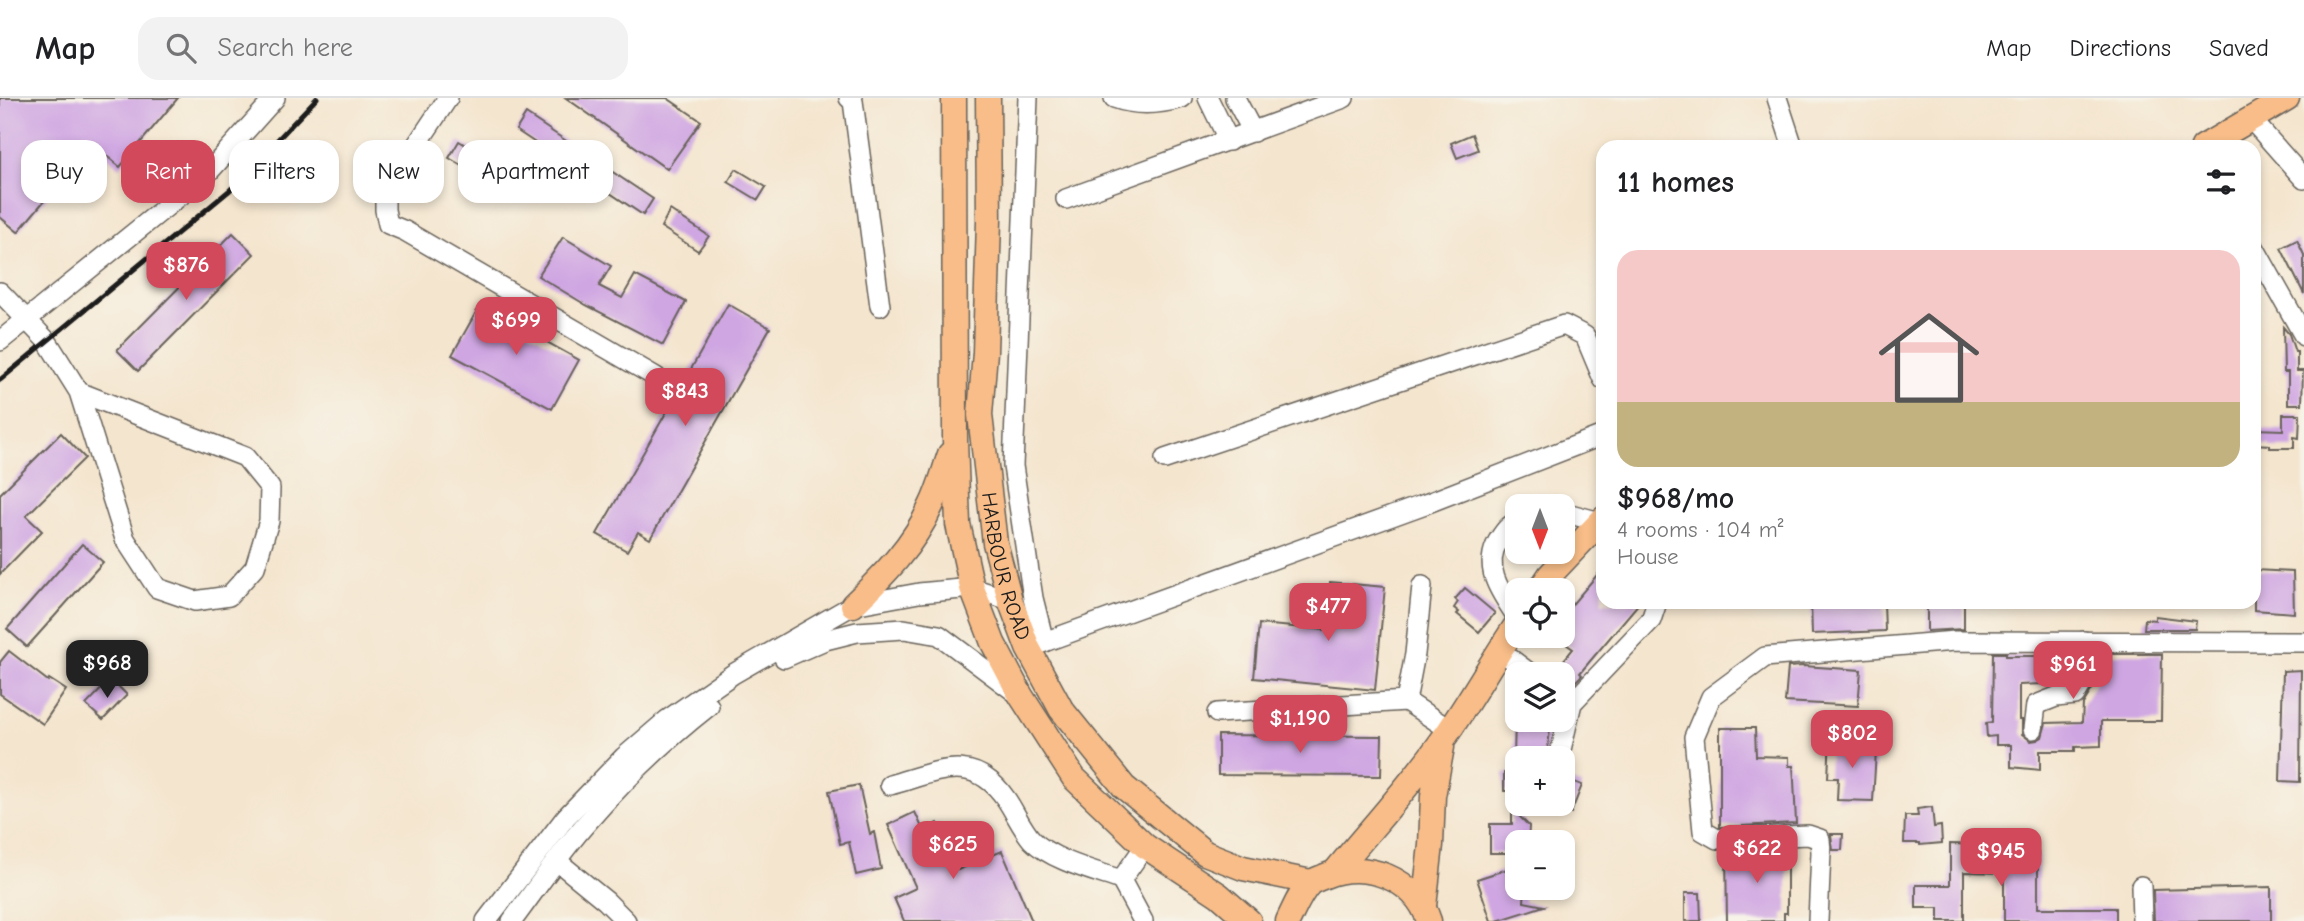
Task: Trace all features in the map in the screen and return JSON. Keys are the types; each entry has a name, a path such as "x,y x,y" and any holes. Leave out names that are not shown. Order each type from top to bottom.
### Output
{"main road":[{"name":"HARBOUR ROAD","path":"954,98 955,440 958,524 972,588 993,643 1021,696 1074,778 1145,846 1219,895 1249,921"},
{"name":"HARBOUR ROAD","path":"988,98 989,221 980,415 995,543 1010,600 1036,645 1061,709 1124,787 1205,853 1243,868 1311,882"},
{"path":"2215,140 2287,98"},
{"path":"853,605 905,551 931,507 955,440"},
{"path":"1548,578 1596,526"},
{"path":"1335,872 1401,796 1447,734 1505,641"},
{"path":"1428,917 1433,796 1447,734"},
{"path":"1287,921 1311,882 1335,872 1367,871 1384,874 1399,882 1428,917"}],"street":[{"path":"0,341 207,174 275,98"},
{"path":"448,98 386,192 385,210 388,224 405,231 656,377"},
{"path":"849,98 853,102 880,306"},
{"path":"1028,98 1013,466 1033,598 1036,645 1428,503 1596,438"},
{"path":"1114,98 1123,102 1162,104 1182,98"},
{"path":"1208,98 1229,141"},
{"path":"1235,98 1253,132"},
{"path":"1066,199 1342,98"},
{"path":"1777,98 1791,140"},
{"path":"2251,119 2304,179"},
{"path":"2261,258 2300,316 2304,336"},
{"path":"0,292 47,341 79,392 125,539 157,588 195,601 229,596 255,567 270,521 270,488 245,457 79,392"},
{"path":"1165,458 1564,325 1585,336 1596,362"},
{"path":"1575,514 1596,519"},
{"path":"1505,531 1496,545 1491,567 1498,589 1505,599"},
{"path":"1406,701 1415,654 1422,586"},
{"path":"486,921 566,817 624,757 667,720 733,674 853,605 919,593 972,588 1010,600"},
{"path":"1575,692 1651,620 1655,609"},
{"path":"512,921 583,827 625,780 675,733 735,685 780,660 825,640 880,629 904,629 939,635 1021,696"},
{"path":"1818,921 1820,839 1808,835 1717,839 1703,831 1694,737 1711,697 1765,657 1955,641 2304,642"},
{"path":"2033,729 2036,705 2075,695 2087,676 2084,667 2084,641"},
{"path":"1499,650 1515,662"},
{"path":"1217,713 1406,701 1447,734"},
{"path":"890,785 953,768 982,774 996,785 1032,840 1047,852 1121,880 1143,921"},
{"path":"1121,880 1145,846"},
{"path":"557,861 626,921"},
{"path":"2141,886 2141,921"}],"building":[{"path":"0,98 178,98 143,140 121,140 120,167 107,156 107,140 21,140 21,203 42,203 18,232 0,217"},
{"path":"566,98 667,98 701,121 667,169"},
{"path":"526,114 565,140 531,140 516,130"},
{"path":"1472,134 1478,150 1457,158 1451,143"},
{"path":"458,143 458,163 449,158"},
{"path":"736,169 766,187 758,200 728,182"},
{"path":"613,172 653,199 643,215 613,195"},
{"path":"670,210 709,236 698,251 661,227"},
{"path":"233,233 254,254 138,371 117,350"},
{"path":"563,237 611,266 599,286 622,298 635,275 686,302 663,345 586,305 538,276"},
{"path":"2297,240 2304,255 2304,294 2281,248"},
{"path":"728,304 770,328 650,539 638,532 627,551 597,534"},
{"path":"480,305 579,360 552,409 452,355"},
{"path":"2283,327 2297,352 2297,371 2303,371 2302,404 2288,404"},
{"path":"2283,414 2300,414 2299,438 2294,437 2294,448 2270,448 2270,445 2261,444 2261,429 2283,430"},
{"path":"61,433 85,458 26,516 42,531 0,574 0,494"},
{"path":"82,544 103,562 27,647 7,629"},
{"path":"2261,570 2293,572 2294,613 2254,610 2261,609"},
{"path":"1596,576 1596,609 1634,609 1575,682 1575,662 1562,662 1573,649 1575,601"},
{"path":"1330,582 1385,587 1375,690 1254,678 1259,624 1325,630"},
{"path":"1465,588 1495,613 1479,632 1457,614 1459,612 1454,608 1458,602 1455,599"},
{"path":"1811,609 1884,609 1885,631 1812,634"},
{"path":"1927,609 1964,609 1964,629 1927,631"},
{"path":"2155,616 2196,621 2195,629 2144,629 2145,619 2155,620"},
{"path":"9,651 48,681 49,679 66,690 43,724 0,694 0,662"},
{"path":"1993,653 2006,653 2006,656 2072,656 2074,674 2068,683 2019,685 2019,720 2022,720 2022,734 2031,741 2042,737 2046,723 2082,722 2083,704 2099,678 2096,654 2162,654 2161,721 2101,721 2101,746 2075,747 2075,751 2040,751 2040,770 2011,767 2011,745 1996,745 1996,736 1987,737 1986,723 1992,722"},
{"path":"1788,667 1861,670 1858,706 1785,702"},
{"path":"2301,670 2300,782 2280,781 2283,671"},
{"path":"111,679 127,695 103,720 86,705"},
{"path":"1720,728 1755,728 1756,756 1789,757 1789,766 1793,766 1796,823 1720,827"},
{"path":"1515,732 1550,732 1548,746 1514,746"},
{"path":"1218,735 1382,736 1381,776 1218,775"},
{"path":"1830,735 1854,738 1853,750 1876,751 1873,801 1837,800 1838,778 1828,778"},
{"path":"1575,782 1582,785 1575,803"},
{"path":"859,785 870,834 874,832 881,869 856,875 849,842 840,844 829,791"},
{"path":"1932,807 1934,827 1941,826 1942,843 1904,843 1905,816 1918,816 1917,809"},
{"path":"915,812 923,830 938,823 958,870 1002,851 1032,921 904,921 894,898 916,888 888,825"},
{"path":"1512,816 1519,816 1529,826 1529,830 1505,830 1505,853 1490,853 1490,824 1512,824"},
{"path":"1831,834 1843,834 1842,850 1833,850"},
{"path":"1950,844 1986,845 1985,853 2038,853 2038,908 2116,908 2116,921 2004,921 2004,873 1964,872 1964,921 1939,921 1939,908 1916,908 1916,885 1950,885"},
{"path":"1783,848 1784,859 1787,859 1787,913 1784,913 1784,921 1727,921 1726,851"},
{"path":"1505,870 1505,900 1524,900 1544,906 1491,921 1477,879"},
{"path":"2271,887 2271,921 2154,921 2153,890"},
{"path":"1685,893 1700,893 1701,921 1685,921"}],"railway":[{"path":"0,380 230,190 317,98"}]}
